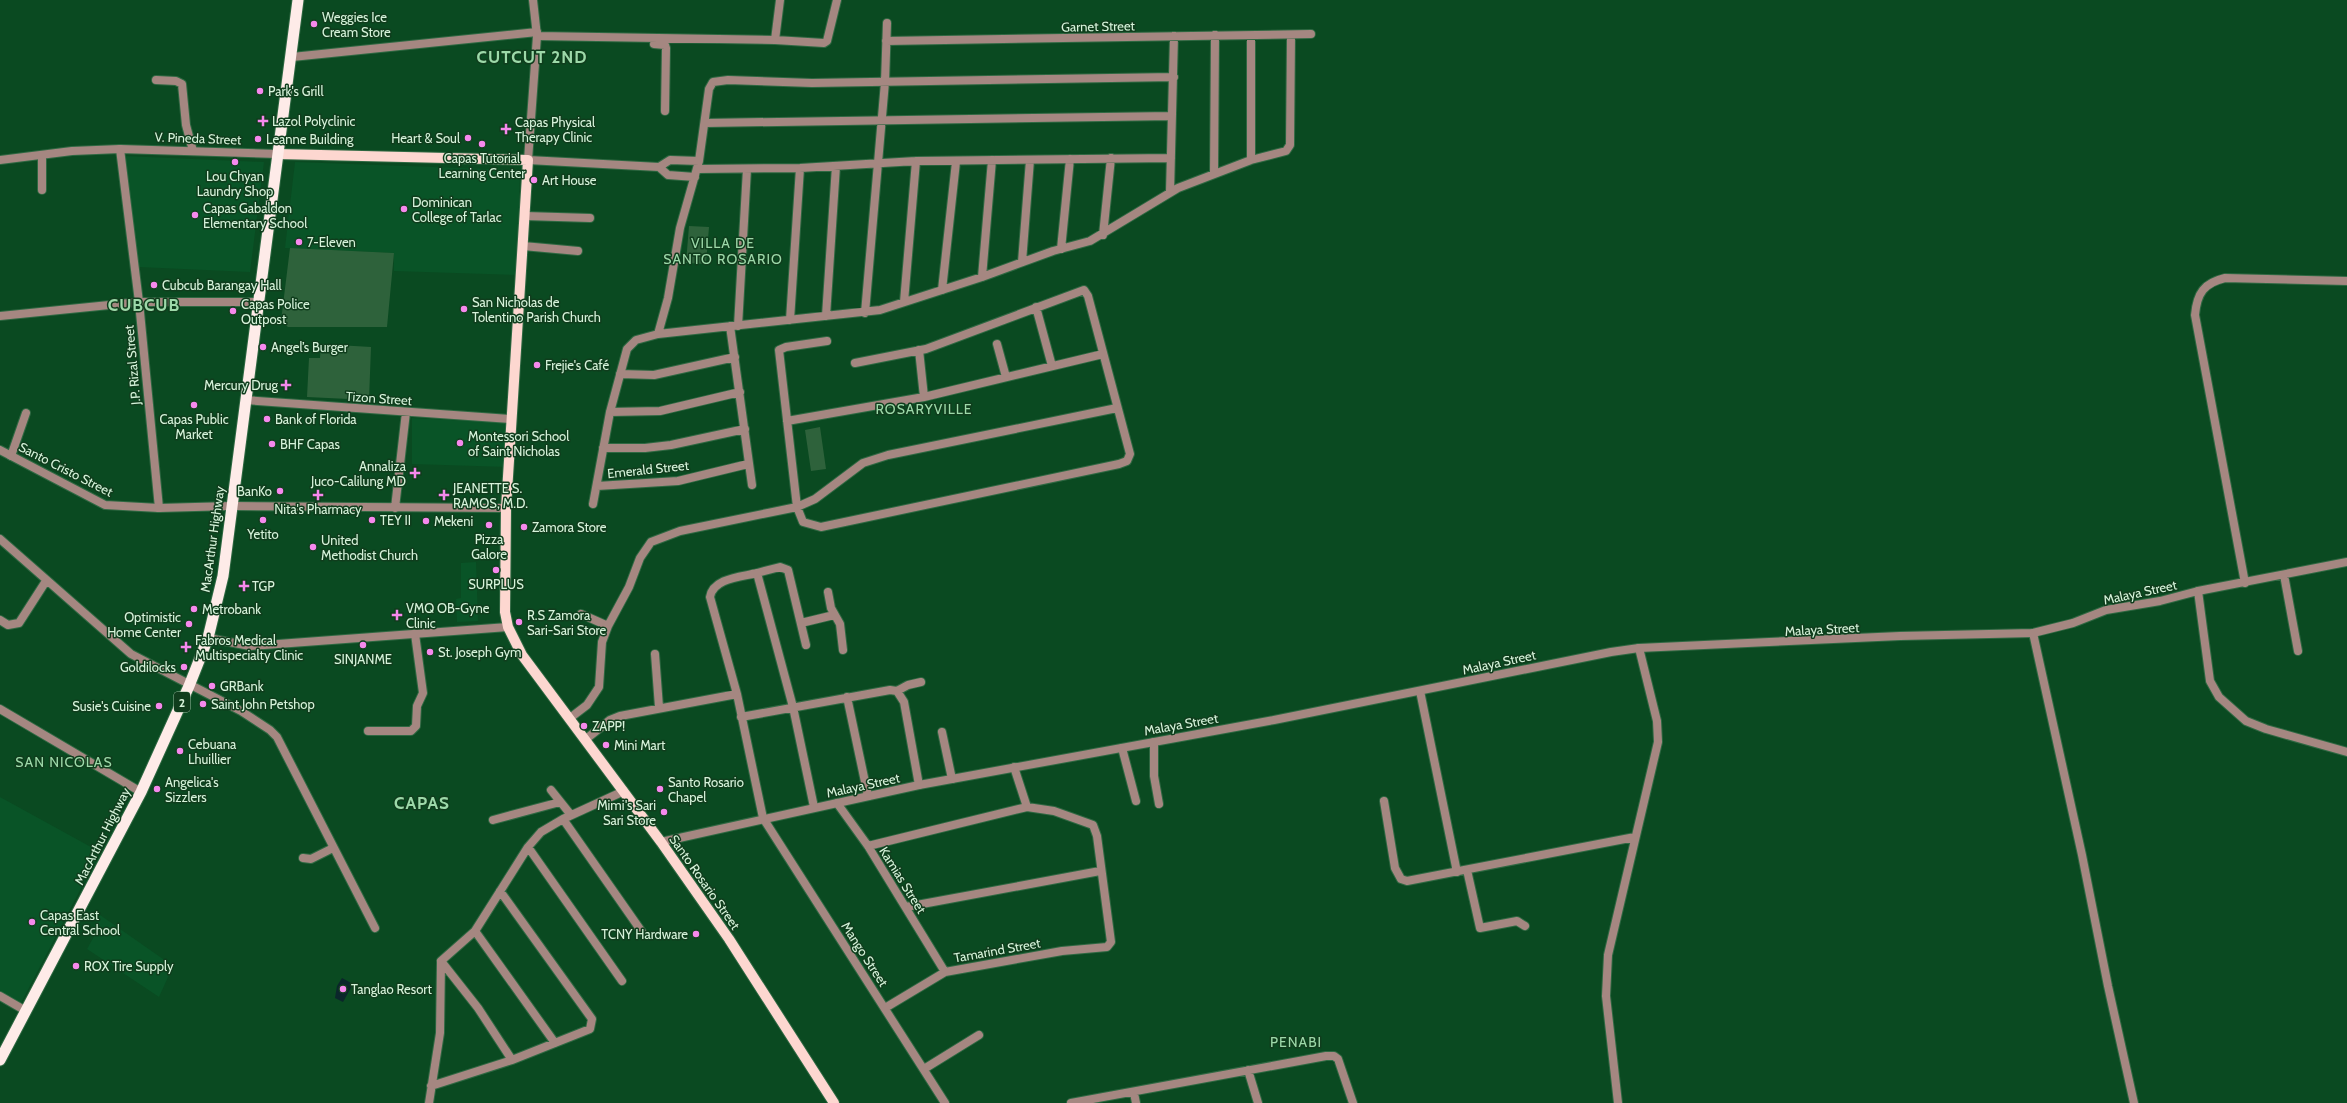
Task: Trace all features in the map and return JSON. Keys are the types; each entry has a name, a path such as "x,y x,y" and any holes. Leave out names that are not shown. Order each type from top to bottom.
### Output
{"highway":[{"name":"MacArthur Highway","path":"0,1060 141,792 189,686 208,638 223,576 245,400 292,57 298,0"}],"main road":[{"name":"V. Pineda Street","path":"278,154 528,160"},
{"name":"Santo Rosario Street","path":"528,160 506,508 505,607 508,627 522,655 624,791 729,939 834,1103"}],"street":[{"name":"Santo Rosario Street","path":"528,160 537,34 533,0"},
{"path":"775,40 780,0"},
{"path":"292,57 537,34 646,39 775,40 824,43 827,41 837,0"},
{"path":"865,313 880,120 885,82 887,22"},
{"name":"Garnet Street","path":"886,41 1311,34"},
{"path":"1214,174 1215,35"},
{"path":"593,504 602,448 610,412 630,343 658,334 865,313 942,290 1103,236 1170,192 1251,160 1289,148 1291,35"},
{"path":"1170,192 1174,36"},
{"path":"1251,36 1251,160"},
{"path":"646,39 648,43 662,44 666,48 665,111"},
{"path":"658,334 668,298 680,228 697,169 709,89 713,82 885,82 1174,78"},
{"path":"156,80 176,81 182,84 184,89 186,125 193,151"},
{"path":"705,123 1172,116"},
{"name":"V. Pineda Street","path":"0,160 120,149 278,154"},
{"name":"J.P. Rizal Street","path":"120,149 139,302 159,508"},
{"path":"42,155 42,190"},
{"path":"1103,236 1111,158"},
{"path":"697,169 747,170 916,161 956,162 992,160 1171,158"},
{"path":"1061,249 1070,159"},
{"name":"V. Pineda Street","path":"528,160 659,167 670,160 697,169"},
{"path":"982,277 992,160"},
{"path":"1022,262 1030,160"},
{"path":"904,302 916,161"},
{"path":"942,290 956,162"},
{"path":"826,316 836,166"},
{"name":"V. Pineda Street","path":"659,167 668,175 697,169"},
{"path":"790,320 800,168"},
{"path":"747,170 734,326 734,357 752,485"},
{"path":"525,216 590,218"},
{"path":"523,246 578,251"},
{"path":"2245,583 2195,315 2196,302 2201,291 2212,281 2226,278 2347,281"},
{"path":"827,341 781,348 779,350 795,475 797,507 803,522 821,527 1119,464 1127,461 1130,454 1086,292 1079,291 919,350 855,363"},
{"path":"0,316 139,302 259,302"},
{"path":"1036,307 1052,366"},
{"path":"997,344 1006,377"},
{"path":"919,350 924,397"},
{"path":"787,420 924,397 1103,354"},
{"path":"620,374 654,375 734,357"},
{"path":"610,412 660,411 740,392"},
{"name":"Tizon Street","path":"245,400 511,419"},
{"path":"570,718 587,705 599,687 602,668 602,642 608,626 629,587 640,558 651,542 680,531 797,507 816,500 863,463 888,455 1117,408"},
{"path":"395,508 406,412"},
{"path":"12,456 26,413"},
{"path":"602,448 645,448 671,445 745,429"},
{"name":"Santo Cristo Street","path":"0,450 105,505 159,508 231,506 506,508"},
{"name":"Emerald Street","path":"597,486 678,481 748,464"},
{"path":"0,539 131,654 189,686 241,711 270,730 277,737 375,928"},
{"name":"Malaya Street","path":"661,842 763,818 919,785 1154,742 1420,691 1567,660 1639,648 1900,636 2033,633 2073,623 2106,610 2160,601 2198,591 2347,562"},
{"path":"763,818 737,694 710,597 711,590 714,586 726,580 780,568 788,570 802,623 806,645"},
{"path":"757,573 793,707 814,807"},
{"path":"2284,575 2298,651"},
{"path":"0,620 8,625 19,623 46,580"},
{"path":"2198,591 2210,681 2219,697 2230,709 2246,721 2266,729 2347,752"},
{"path":"828,592 834,615 840,624 843,650"},
{"path":"582,614 608,626"},
{"path":"802,623 834,615"},
{"path":"208,638 250,646 508,627"},
{"path":"2033,633 2082,855 2108,986 2134,1103"},
{"path":"368,731 411,731 416,726 418,703 423,693 415,634"},
{"path":"1618,1103 1606,996 1608,955 1658,742 1657,721 1639,648"},
{"path":"655,654 659,707"},
{"path":"741,717 847,697 890,690 897,691 908,685 921,682"},
{"path":"897,691 904,702 919,785"},
{"path":"1420,691 1457,872"},
{"path":"586,739 610,720 659,707 737,694"},
{"path":"847,697 868,796"},
{"path":"0,708 141,792"},
{"path":"942,732 952,779"},
{"path":"1154,742 1154,776 1159,804"},
{"path":"1122,748 1136,801"},
{"path":"1014,767 1027,807"},
{"path":"551,790 642,932"},
{"path":"429,1103 440,1033 442,961 475,931 528,847 541,832 567,817 624,791"},
{"path":"1384,801 1395,868 1401,879 1407,881 1416,881 1635,837"},
{"path":"493,820 560,802"},
{"name":"Kamias Street","path":"837,803 868,846 945,972"},
{"path":"868,846 1027,807 1054,810 1093,825 1097,836 1100,871 906,907"},
{"name":"Mango Street","path":"763,818 945,1103"},
{"path":"528,847 622,981"},
{"path":"304,858 311,859 333,848"},
{"path":"1467,870 1480,928 1517,921 1525,926"},
{"name":"Tamarind Street","path":"885,1008 945,972 1062,951 1107,947 1111,942 1100,871"},
{"path":"431,1086 512,1060 590,1029 592,1019 500,891"},
{"path":"475,931 555,1043"},
{"path":"442,961 478,1008 512,1060"},
{"path":"0,996 26,1011"},
{"path":"924,1069 979,1035"},
{"path":"1071,1103 1134,1093 1315,1057 1334,1056 1338,1059 1353,1103"},
{"path":"1248,1070 1258,1103"},
{"path":"1134,1093 1136,1103"}],"shaded area":[{"name":"Capas Gabaldon Elementary School","path":"124,156 264,162 250,272 139,267"},
{"name":"Dominican College of Tarlac","path":"295,162 520,170 517,275 394,271 394,253 285,248"},
{"path":"689,226 709,227 706,264 686,263"},
{"path":"290,248 394,253 387,327 288,327 281,321"},
{"path":"321,344 371,347 369,400 307,397 309,358 320,358"},
{"name":"Montessori School of Saint Nicholas","path":"412,418 509,423 508,467 412,464"},
{"path":"820,427 826,469 811,471 805,430"},
{"path":"476,562 478,621 457,622 456,599 461,598 461,563"},
{"name":"Capas East Central School","path":"0,797 100,852 21,1003 0,992"},
{"path":"100,915 173,966 159,997 87,949 97,931 93,928"}],"water":[{"name":"Tanglao Resort","path":"342,978 353,984 343,1002 335,998 337,986"}],"place":[{"name":"Weggies Ice Cream Store","path":"314,24"},
{"name":"Park's Grill","path":"260,91"},
{"name":"Lazol Polyclinic","path":"263,121"},
{"name":"Capas Physical Therapy Clinic","path":"506,129"},
{"name":"Heart & Soul","path":"468,138"},
{"name":"Leanne Building","path":"258,139"},
{"name":"Capas Tutorial Learning Center","path":"482,144"},
{"name":"Lou Chyan Laundry Shop","path":"235,162"},
{"name":"Art House","path":"534,180"},
{"name":"Dominican College of Tarlac","path":"404,209"},
{"name":"Capas Gabaldon Elementary School","path":"195,215"},
{"name":"7-Eleven","path":"299,242"},
{"name":"Cubcub Barangay Hall","path":"154,285"},
{"name":"San Nicholas de Tolentino Parish Church","path":"464,309"},
{"name":"Capas Police Outpost","path":"233,311"},
{"name":"Angel’s Burger","path":"263,347"},
{"name":"Frejie's Café","path":"537,365"},
{"name":"Mercury Drug","path":"286,385"},
{"name":"Capas Public Market","path":"194,405"},
{"name":"Bank of Florida","path":"267,419"},
{"name":"Montessori School of Saint Nicholas","path":"460,443"},
{"name":"BHF Capas","path":"272,444"},
{"name":"Annaliza Juco-Calilung MD","path":"415,473"},
{"name":"BanKo","path":"280,491"},
{"name":"Nita's Pharmacy","path":"318,495"},
{"name":"JEANETTE S. RAMOS, M.D.","path":"444,495"},
{"name":"Yetito","path":"263,520"},
{"name":"TEY II","path":"372,520"},
{"name":"Mekeni","path":"426,521"},
{"name":"Pizza Galore","path":"489,525"},
{"name":"Zamora Store","path":"524,527"},
{"name":"United Methodist Church","path":"313,547"},
{"name":"SURPLUS","path":"496,570"},
{"name":"TGP","path":"244,586"},
{"name":"Metrobank","path":"194,609"},
{"name":"VMQ OB-Gyne Clinic","path":"397,615"},
{"name":"R.S Zamora Sari-Sari Store","path":"519,622"},
{"name":"Optimistic Home Center","path":"189,624"},
{"name":"SINJANME","path":"363,645"},
{"name":"Fabros Medical Multispecialty Clinic","path":"186,647"},
{"name":"St. Joseph Gym","path":"430,652"},
{"name":"Goldilocks","path":"184,667"},
{"name":"GRBank","path":"212,686"},
{"name":"Saint John Petshop","path":"203,704"},
{"name":"Susie's Cuisine","path":"159,706"},
{"name":"ZAPP!","path":"584,726"},
{"name":"Mini Mart","path":"606,745"},
{"name":"Cebuana Lhuillier","path":"180,751"},
{"name":"Angelica's Sizzlers","path":"157,789"},
{"name":"Santo Rosario Chapel","path":"660,789"},
{"name":"Mimi's Sari Sari Store","path":"664,812"},
{"name":"Capas East Central School","path":"32,922"},
{"name":"TCNY Hardware","path":"696,934"},
{"name":"ROX Tire Supply","path":"76,966"},
{"name":"Tanglao Resort","path":"343,989"}],"district":[{"name":"CUTCUT 2ND","path":"532,57"},
{"name":"VILLA DE SANTO ROSARIO","path":"723,252"},
{"name":"CUBCUB","path":"144,305"},
{"name":"ROSARYVILLE","path":"924,409"},
{"name":"SAN NICOLAS","path":"64,762"},
{"name":"CAPAS","path":"422,803"},
{"name":"PENABI","path":"1296,1042"}]}
